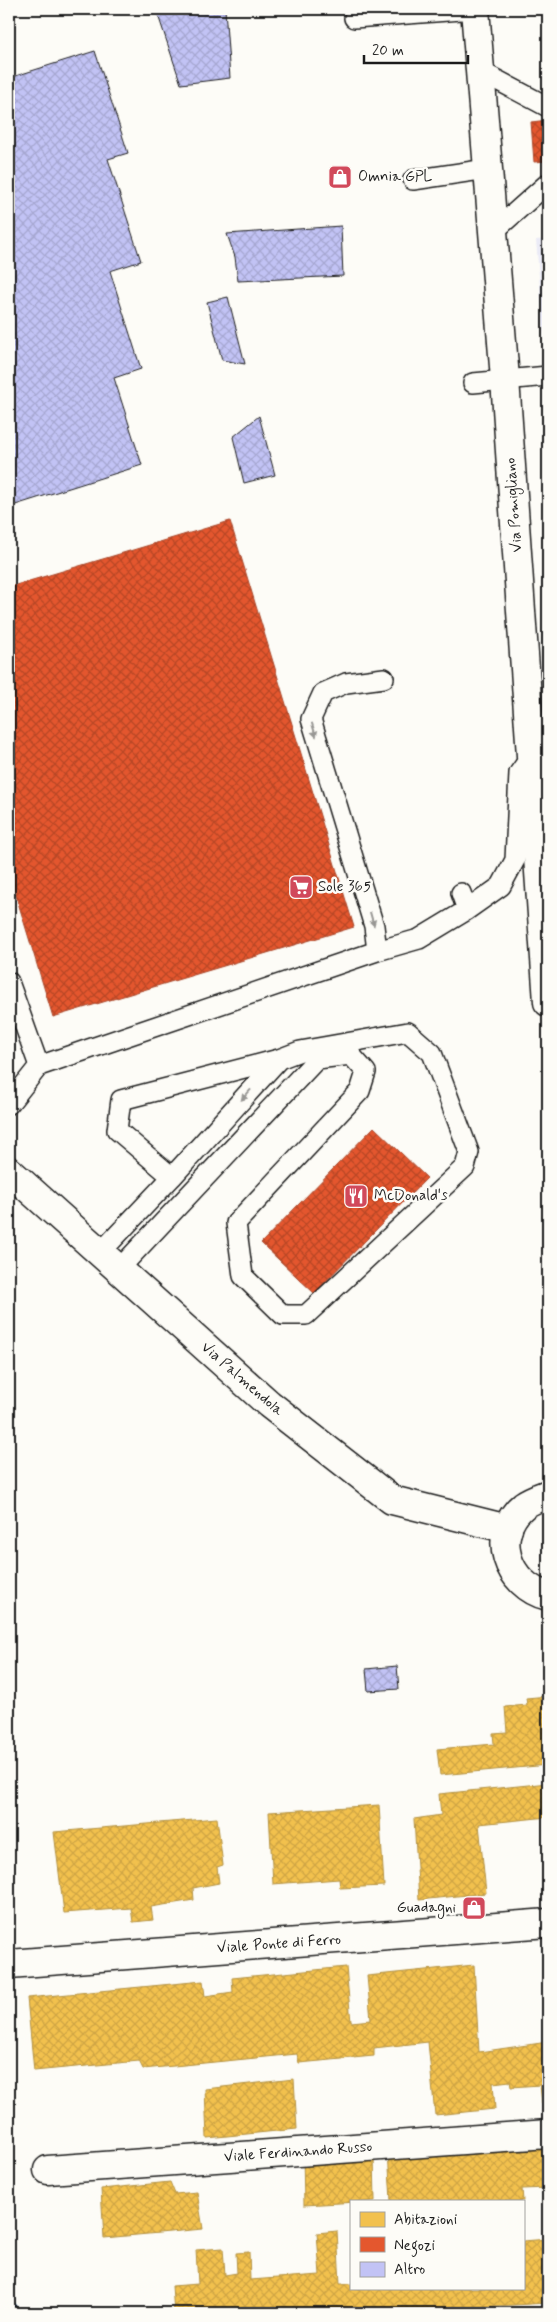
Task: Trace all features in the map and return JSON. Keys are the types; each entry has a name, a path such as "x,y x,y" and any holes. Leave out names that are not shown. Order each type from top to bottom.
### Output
{"street":[{"name":"Via Pomigliano","path":"475,9 505,379 548,1002"},
{"name":"Via Palmendola","path":"9,1171 269,1404 392,1500 508,1529"},
{"path":"548,1471 542,1496 524,1505 514,1516 508,1529 506,1551 514,1573 524,1585 548,1596"},
{"name":"Viale Ponte di Ferro","path":"9,1964 548,1923"},
{"name":"Viale Ferdinando Russo","path":"48,2170 548,2134"}],"lane":[{"path":"354,18 475,9"},
{"path":"480,71 548,107"},
{"path":"412,180 487,170"},
{"path":"492,234 548,183"},
{"path":"473,383 548,376"},
{"path":"377,951 374,926 310,719 323,693 346,683 384,678"},
{"path":"9,1104 39,1066 377,951 419,939 464,901 501,886 515,860 519,773 531,756"},
{"path":"9,982 39,1066"},
{"path":"109,1262 317,1059 351,1055 366,1072 360,1091 236,1223 243,1276 284,1315 306,1315 465,1167 469,1152 432,1054 408,1032 300,1051 279,1059 121,1100 117,1130 172,1177"},
{"path":"109,1262 172,1177 279,1059"}],"shaded area":[{"path":"548,239 548,384 536,240"}],"building: Abitazioni":[{"path":"548,1696 548,1765 440,1775 437,1749 494,1744 493,1733 507,1732 505,1707 527,1705 526,1698"},
{"path":"548,1783 548,1817 479,1824 486,1893 419,1900 414,1819 441,1815 439,1794"},
{"path":"379,1805 384,1886 340,1888 339,1879 273,1884 269,1812"},
{"path":"217,1818 223,1865 217,1867 219,1883 193,1888 194,1900 151,1907 153,1920 133,1922 131,1908 64,1913 54,1832"},
{"path":"474,1965 479,2052 548,2042 548,2102 542,2103 540,2085 511,2087 510,2081 493,2083 495,2109 435,2115 428,2042 374,2048 374,2056 299,2063 297,2054 143,2069 139,2061 34,2071 27,1998 203,1981 205,1996 233,1992 232,1978 346,1967 351,2022 371,2020 367,1976"},
{"path":"294,2079 297,2129 207,2138 205,2089"},
{"path":"548,2142 548,2188 522,2189 523,2200 391,2200 388,2151"},
{"path":"303,2155 374,2156 375,2200 350,2200 350,2202 304,2205"},
{"path":"170,2182 175,2194 197,2192 203,2229 104,2238 101,2189"},
{"path":"337,2231 340,2284 350,2284 350,2290 524,2290 524,2241 548,2239 548,2303 374,2313 174,2313 172,2286 198,2284 196,2250 223,2248 225,2275 237,2273 236,2253 249,2252 250,2280 320,2275 317,2233"}],"building: Negozi":[{"path":"548,120 548,161 534,162 531,122"},
{"path":"230,521 354,927 53,1017 9,873 9,587"},
{"path":"374,1127 427,1178 314,1293 261,1243"}],"building: Altro":[{"path":"156,9 225,9 230,78 181,84"},
{"path":"95,51 128,153 108,159 141,261 110,271 141,369 114,378 142,465 9,507 9,78"},
{"path":"341,226 343,276 238,281 235,257 227,234"},
{"path":"228,297 245,364 222,360 207,302"},
{"path":"259,416 275,475 244,483 233,437"},
{"path":"397,1666 399,1689 368,1691 366,1669"}],"waterway":[{"path":"9,2303 17,2313"}],"place":[{"name":"Omnia GPL","path":"340,177"},
{"name":"Sole 365","path":"301,887"},
{"name":"McDonald's","path":"356,1196"},
{"name":"Guadagni","path":"474,1908"}]}
